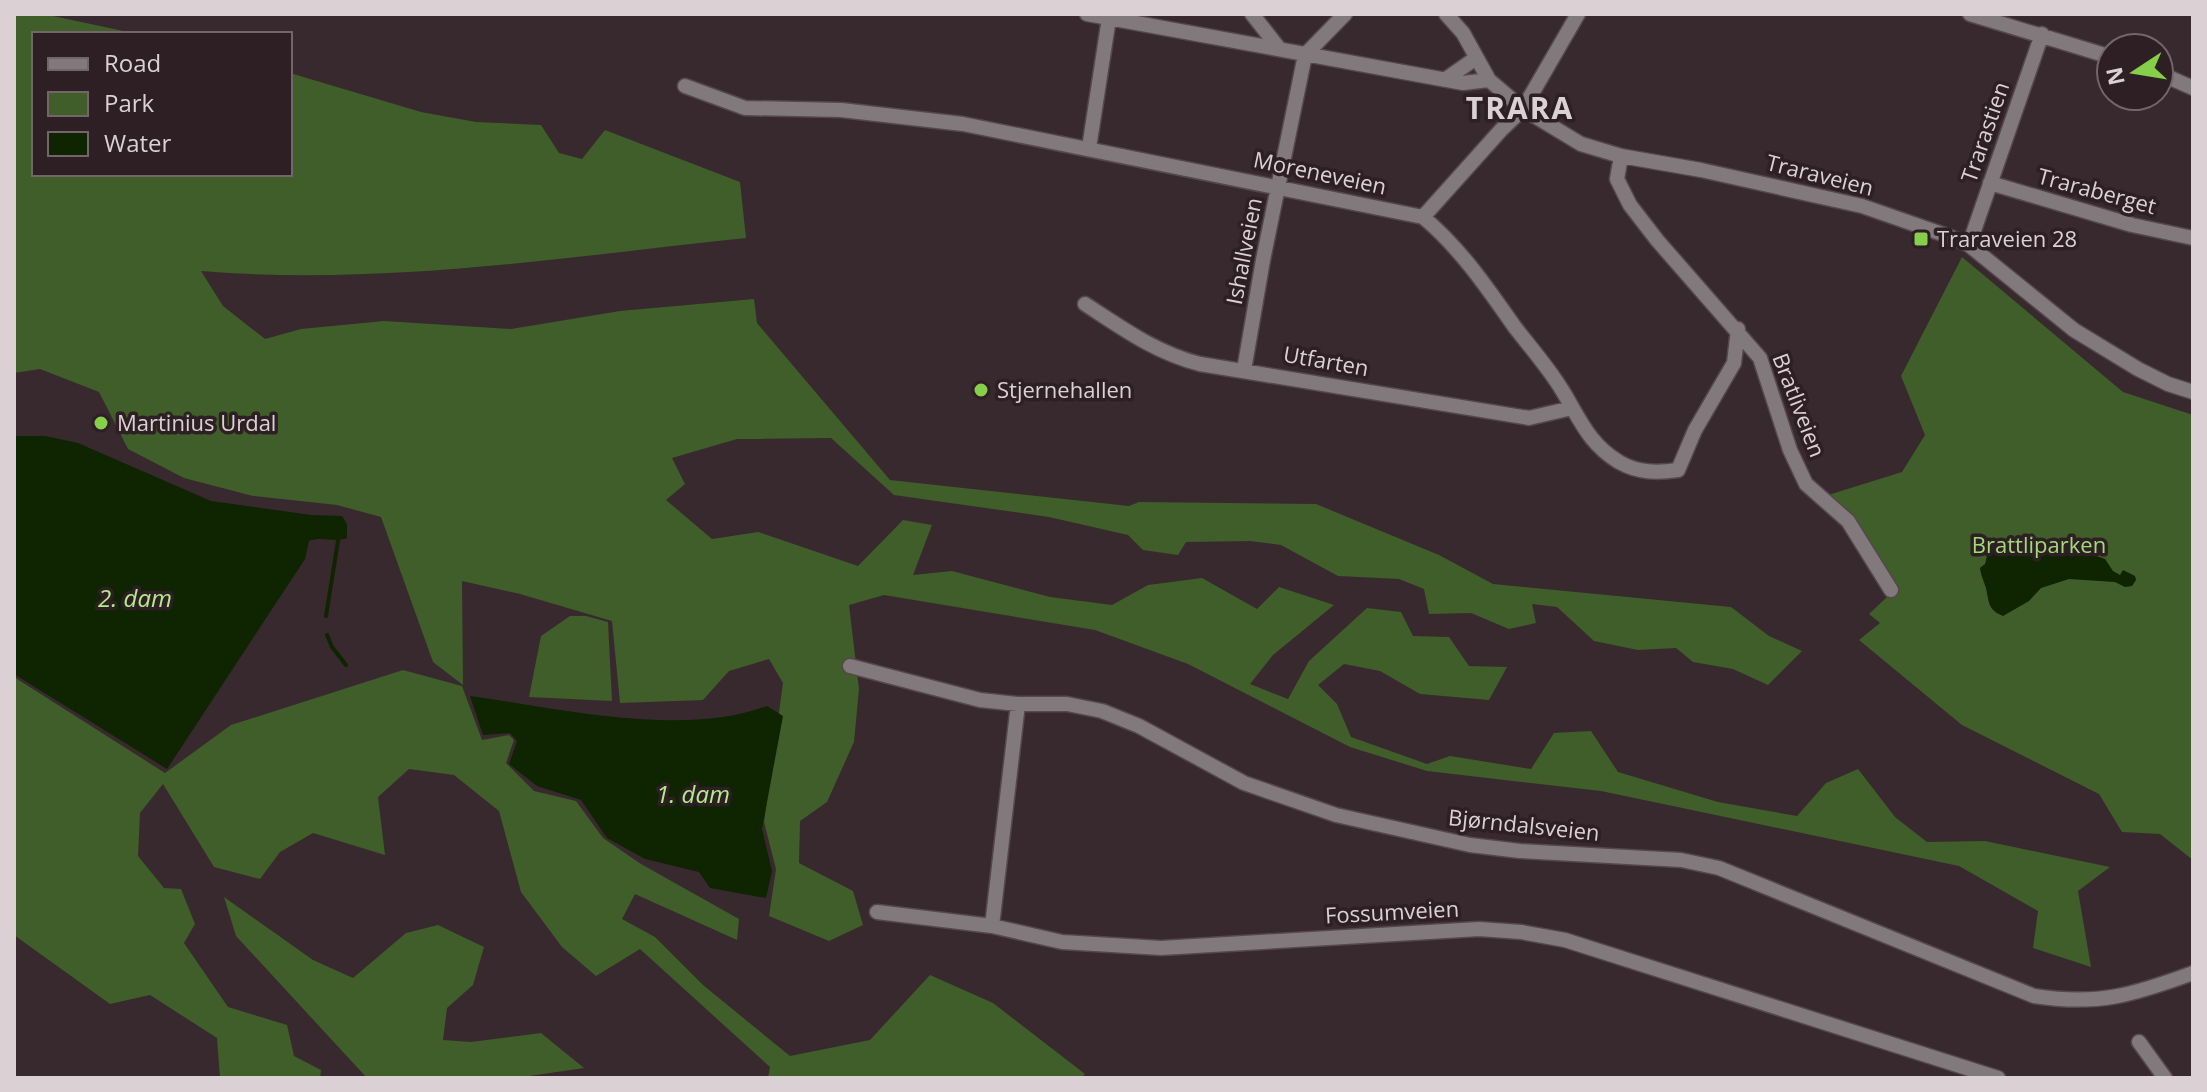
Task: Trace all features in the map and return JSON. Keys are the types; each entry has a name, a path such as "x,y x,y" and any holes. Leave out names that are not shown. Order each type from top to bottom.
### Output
{"street":[{"path":"1087,14 1463,83 1489,80"},
{"path":"1252,14 1278,47"},
{"path":"1305,55 1345,14"},
{"name":"Traraveien","path":"1446,14 1463,33 1489,80 1523,109 1581,144 1621,156 1701,170 1862,206 1969,245 2074,330 2138,369 2193,392"},
{"path":"1578,14 1523,109 1423,217 1444,235 1480,276 1563,391 1586,433 1620,463 1656,473 1678,470 1695,430 1734,363 1738,329"},
{"path":"1970,14 2095,52"},
{"path":"1089,148 1109,18"},
{"name":"Trarastien","path":"1969,245 2042,34"},
{"name":"Ishallveien","path":"1244,370 1305,55"},
{"path":"1446,79 1476,58"},
{"name":"Moreneveien","path":"685,86 745,108 841,110 949,122 1423,217"},
{"name":"Bratliveien","path":"1621,156 1617,179 1630,205 1760,358 1790,450 1806,484 1848,521 1891,590"},
{"name":"Traraberget","path":"1990,183 2132,225 2193,238"},
{"name":"Utfarten","path":"1085,304 1147,344 1177,358 1529,418 1572,408"},
{"name":"Bjørndalsveien","path":"850,666 959,696 1018,704 1067,704 1102,711 1139,726 1244,783 1336,815 1470,845 1520,851 1681,860 1719,868 2034,996 2068,1001 2111,999 2193,973"},
{"path":"992,926 1018,704"},
{"name":"Fossumveien","path":"877,912 992,926 1062,942 1161,948 1479,929 1521,932 1565,940 1998,1078"},
{"path":"2139,1042 2165,1078"}],"green space":[{"path":"14,14 44,14 128,32 32,32 32,176 292,176 292,74 421,112 476,122 541,125 559,153 582,159 605,130 740,182 746,238 542,261 406,272 270,275 201,271 223,306 265,339 301,329 384,321 511,329 620,311 754,299 757,323 890,480 1129,506 1139,502 1316,504 1439,555 1493,584 1731,607 1769,636 1802,651 1768,685 1733,669 1693,662 1676,648 1638,650 1594,641 1557,607 1532,604 1536,623 1509,629 1471,613 1429,614 1424,589 1399,579 1338,576 1281,545 1250,541 1186,542 1178,555 1143,550 1128,535 1049,517 894,495 831,438 737,439 672,458 685,484 666,500 712,539 758,532 858,566 903,520 932,525 913,575 952,571 1050,597 1112,605 1148,585 1202,578 1257,609 1279,587 1334,605 1273,655 1250,684 1288,699 1309,661 1367,608 1401,612 1413,636 1449,637 1469,666 1507,667 1489,700 1420,694 1380,671 1344,664 1318,685 1337,704 1351,737 1427,764 1450,756 1531,769 1554,733 1591,731 1618,772 1718,802 1797,816 1826,783 1858,769 1895,817 1927,842 1985,841 2110,867 2078,891 2091,967 2033,948 2038,911 1959,866 1601,791 1427,771 1350,747 1188,664 1095,630 884,595 849,605 859,689 854,742 827,802 800,821 799,863 853,891 863,925 829,941 769,916 776,869 764,822 783,683 769,659 729,671 703,700 620,703 612,621 462,581 463,685 433,662 381,517 337,505 253,496 184,478 128,449 99,392 40,369 14,373"},
{"name":"Brattliparken","path":"1962,257 2123,392 2193,415 2193,860 2160,834 2122,832 2099,794 1962,725 1859,640 1880,623 1869,614 1888,596 1825,496 1902,472 1925,435 1901,376"},
{"path":"570,616 586,616 608,622 612,701 529,697 541,636"},
{"path":"403,670 462,686 482,740 509,735 514,740 506,763 534,791 576,801 603,838 641,864 739,919 737,940 635,894 622,919 655,937 703,985 790,1056 870,1040 930,975 993,1003 1085,1074 1081,1078 768,1078 770,1067 640,949 596,976 562,947 521,892 499,811 454,775 409,769 378,797 385,855 313,833 280,852 260,879 214,867 163,784 140,813 138,856 164,888 181,889 195,924 184,943 228,1007 287,1025 294,1056 321,1070 320,1078 220,1078 217,1038 150,995 110,1004 14,935 14,677 165,773 231,725"},
{"path":"224,897 313,960 353,978 406,933 438,925 484,947 473,985 447,1008 443,1040 471,1042 541,1033 584,1068 516,1078 367,1078 236,936"}],"water":[{"name":"2. dam","path":"14,436 45,436 78,443 211,501 311,515 342,516 347,524 347,538 309,541 305,559 167,769 14,674"},
{"path":"2068,545 2076,549 2091,546 2091,554 2105,559 2113,571 2120,575 2123,570 2135,576 2136,580 2132,586 2125,587 2115,582 2069,579 2041,588 2029,601 2003,616 1992,608 1980,568 1985,564 1988,552"},
{"name":"1. dam","path":"470,696 620,718 698,720 767,706 783,716 762,829 772,871 766,898 710,888 699,872 645,859 607,838 581,800 537,786 509,764 517,741 510,733 483,735"}],"waterway":[{"path":"326,616 338,541"},
{"path":"327,635 346,665"}],"place":[{"name":"Traraveien 28","path":"1921,239"},
{"name":"Stjernehallen","path":"981,390"},
{"name":"Martinius Urdal","path":"101,423"}],"district":[{"name":"TRARA","path":"1520,109"}]}
